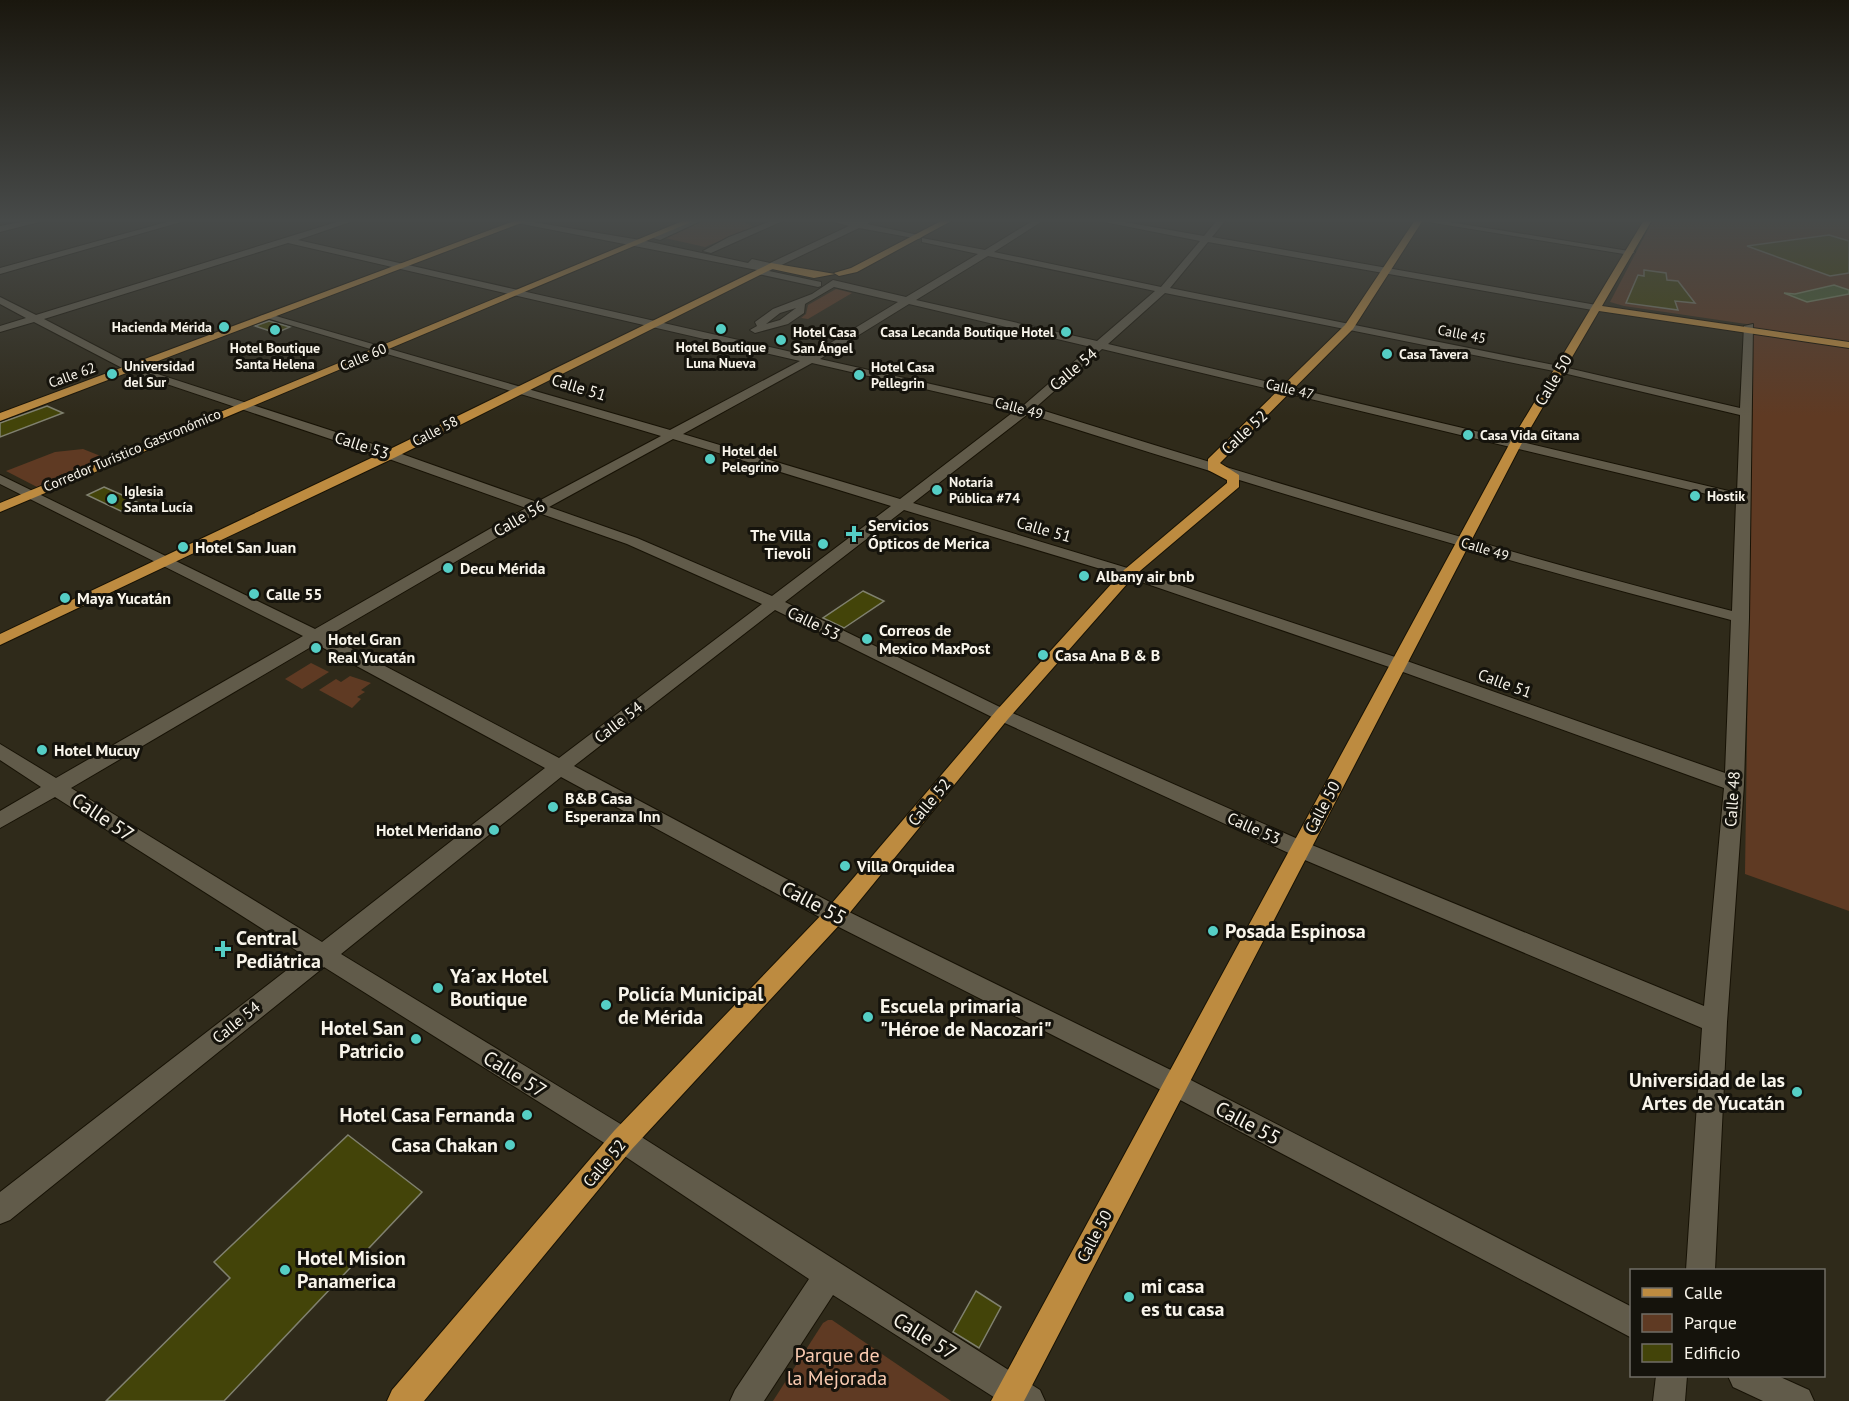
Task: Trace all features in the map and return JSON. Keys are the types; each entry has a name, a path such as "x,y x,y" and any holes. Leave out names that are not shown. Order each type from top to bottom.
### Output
{"main road":[{"name":"Calle 62","path":"0,417 132,369 345,285"},
{"path":"521,291 534,285"},
{"name":"Calle 58","path":"0,639 391,454 729,285"},
{"name":"Calle 52","path":"403,1401 623,1140 835,915 1002,715 1129,573 1234,484 1234,478 1212,466 1213,462 1289,390 1349,327 1375,285"},
{"name":"Calle 50","path":"1016,1397 1174,1084 1462,542 1559,369 1611,285"},
{"path":"1599,307 1749,332 1849,345"},
{"path":"1599,307 1749,332 1849,340"}],"street":[{"path":"0,328 141,285"},
{"name":"Calle 49","path":"495,285 1026,409 1219,470 1566,573 1741,618"},
{"name":"Corredor Turístico Gastronómico","path":"0,472 36,490 40,489 536,285"},
{"path":"734,342 762,326 773,326 790,319 800,311 801,306 798,305 823,285"},
{"name":"Calle 47","path":"849,285 912,303 1289,390"},
{"name":"Calle 56","path":"0,820 540,506 810,360 912,303 939,285"},
{"name":"Calle 45","path":"1141,285 1559,369 1746,413"},
{"name":"Calle 54","path":"0,1210 560,767 1026,409 1101,347 1167,285"},
{"path":"1470,285 1599,307"},
{"name":"Calle 53","path":"0,300 32,319 132,369 391,454 632,541 772,602 1002,715 1300,849 1714,1022"},
{"name":"Calle 51","path":"265,316 673,434 901,506 1129,573 1398,664 1734,784"},
{"name":"Calle 48","path":"1701,1269 1714,1022 1734,784 1749,332"},
{"path":"1289,390 1726,495"},
{"name":"Corredor Turístico Gastronómico","path":"0,508 34,496 245,405"},
{"path":"1517,443 1744,500"},
{"name":"Corredor Turístico Gastronómico","path":"0,481 23,495 0,508"},
{"name":"Calle 55","path":"0,481 315,636 835,915 1174,1084 1630,1322"},
{"name":"Calle 57","path":"0,751 133,838 623,1140 1016,1397"},
{"path":"746,1401 829,1275"},
{"path":"1669,1401 1672,1377"},
{"path":"1746,1377 1798,1401"}],"green space":[{"path":"1619,285 1849,285 1849,911 1745,874 1753,325 1610,302"},
{"path":"836,289 852,293 808,319 801,318 806,314 808,305"},
{"path":"83,449 108,459 37,487 6,471 55,452"},
{"path":"311,663 329,672 302,689 285,679"},
{"path":"350,676 371,683 361,690 365,692 357,697 361,699 352,708 319,690 336,679 341,682"},
{"name":"Parque de la Mejorada","path":"832,1320 951,1401 773,1401 823,1323"}],"shaded area":[{"path":"1832,285 1849,290 1849,294 1807,302 1784,293 1795,294"}],"building":[{"path":"1634,285 1681,285 1695,303 1675,301 1678,310 1626,303"},
{"name":"Hotel Boutique Santa Helena","path":"269,321 290,327 276,333 255,326"},
{"path":"47,406 63,413 0,437 0,423"},
{"name":"Iglesia Santa Lucía","path":"104,487 143,505 125,513 87,495"},
{"path":"863,591 884,601 844,628 823,618"},
{"name":"Hotel Mision Panamerica","path":"348,1135 422,1192 224,1401 106,1401 230,1278 214,1262"},
{"path":"976,1291 1001,1307 979,1348 953,1332"}],"place":[{"name":"Hacienda Mérida","path":"224,327"},
{"name":"Hotel Boutique Luna Nueva","path":"721,329"},
{"name":"Hotel Boutique Santa Helena","path":"275,330"},
{"name":"Casa Lecanda Boutique Hotel","path":"1066,332"},
{"name":"Hotel Casa San Ángel","path":"781,340"},
{"name":"Casa Tavera","path":"1387,354"},
{"name":"Universidad del Sur","path":"112,374"},
{"name":"Hotel Casa Pellegrin","path":"859,375"},
{"name":"Casa Vida Gitana","path":"1468,435"},
{"name":"Hotel del Pelegrino","path":"710,459"},
{"name":"Notaría Pública #74","path":"937,490"},
{"name":"Hostik","path":"1695,496"},
{"name":"Iglesia Santa Lucía","path":"112,499"},
{"name":"Servicios Ópticos de Merica","path":"854,534"},
{"name":"The Villa Tievoli","path":"823,544"},
{"name":"Hotel San Juan","path":"183,547"},
{"name":"Decu Mérida","path":"448,568"},
{"name":"Albany air bnb","path":"1084,576"},
{"name":"Calle 55","path":"254,594"},
{"name":"Maya Yucatán","path":"65,598"},
{"name":"Correos de Mexico MaxPost","path":"867,639"},
{"name":"Hotel Gran Real Yucatán","path":"316,648"},
{"name":"Casa Ana B & B","path":"1043,655"},
{"name":"Hotel Mucuy","path":"42,750"},
{"name":"B&B Casa Esperanza Inn","path":"553,807"},
{"name":"Hotel Meridano","path":"494,830"},
{"name":"Villa Orquidea","path":"845,866"},
{"name":"Posada Espinosa","path":"1213,931"},
{"name":"Central Pediátrica","path":"223,949"},
{"name":"Ya´ax Hotel Boutique","path":"438,988"},
{"name":"Policía Municipal de Mérida","path":"606,1005"},
{"name":"Escuela primaria \"Héroe de Nacozari\"","path":"868,1017"},
{"name":"Hotel San Patricio","path":"416,1039"},
{"name":"Universidad de las Artes de Yucatán","path":"1797,1092"},
{"name":"Hotel Casa Fernanda","path":"527,1115"},
{"name":"Casa Chakan","path":"510,1145"},
{"name":"Hotel Mision Panamerica","path":"285,1270"},
{"name":"mi casa es tu casa","path":"1129,1297"}]}
